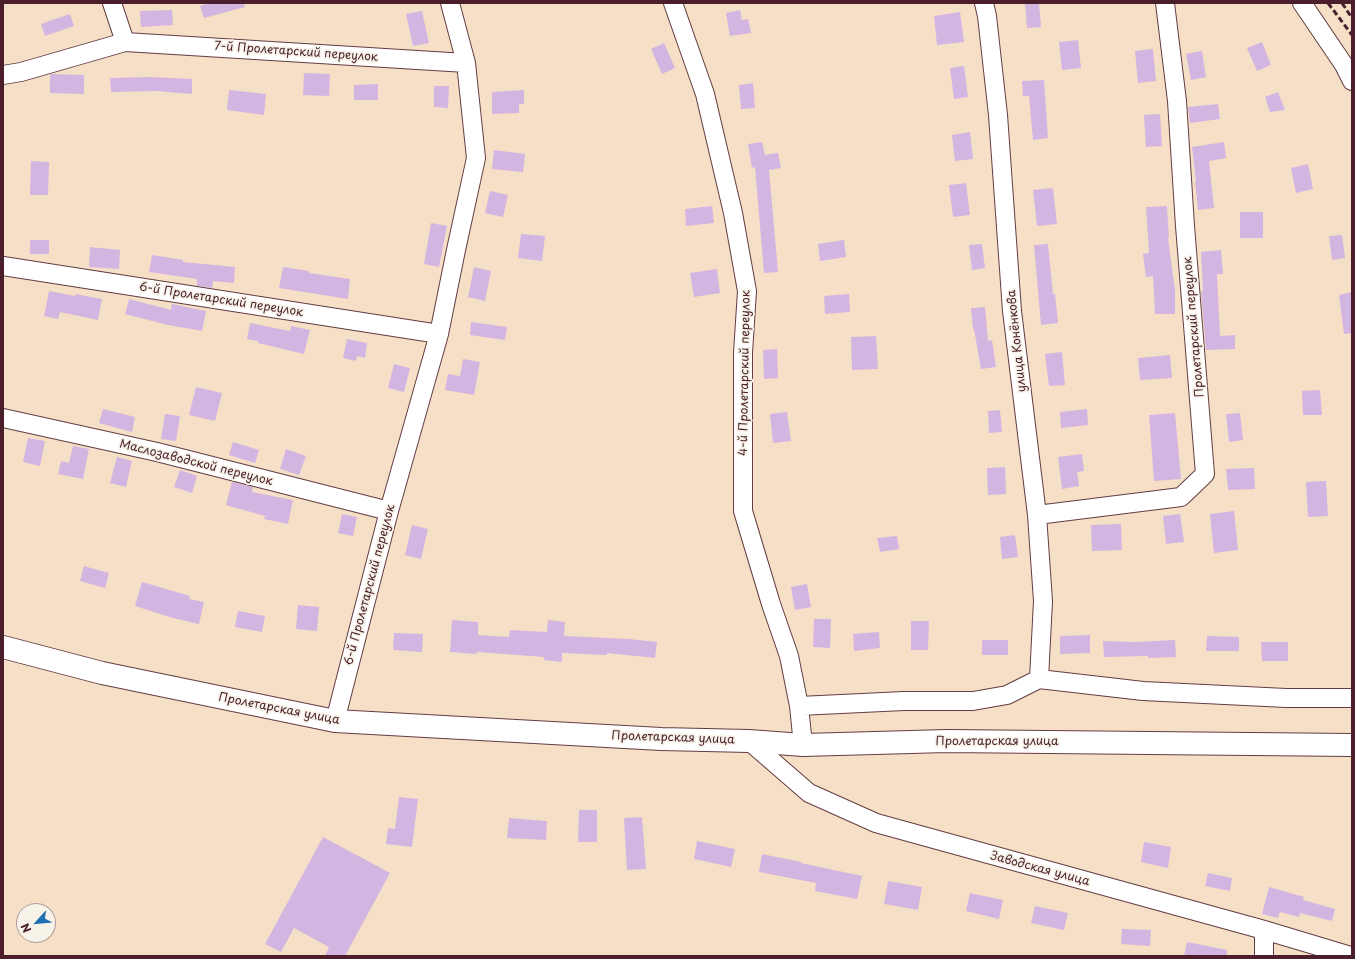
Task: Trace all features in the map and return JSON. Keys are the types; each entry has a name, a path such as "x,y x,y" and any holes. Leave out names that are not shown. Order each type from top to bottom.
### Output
{"main road":[{"name":"Пролетарская улица","path":"3,647 102,673 334,721 662,739 749,741 803,745 947,741 1352,744"}],"street":[{"path":"112,3 125,42"},
{"name":"6-й Пролетарский переулок","path":"334,721 389,510 439,334 476,158 466,63 450,3"},
{"name":"4-й Пролетарский переулок","path":"673,3 705,94 733,213 747,291 743,353 743,511 771,604 789,656 799,706 803,745"},
{"name":"улица Конёнкова","path":"984,3 988,16 998,115 1012,310 1038,515 1043,601 1039,679"},
{"name":"Пролетарский переулок","path":"1038,515 1181,497 1205,474 1185,226 1177,101 1166,3"},
{"path":"1302,3 1344,66 1352,81"},
{"name":"7-й Пролетарский переулок","path":"3,76 125,42 466,63"},
{"name":"6-й Пролетарский переулок","path":"3,266 439,334"},
{"name":"Маслозаводской переулок","path":"3,418 157,452 389,510"},
{"path":"799,706 904,701 973,701 1007,695 1039,679 1143,691 1286,698 1352,698"},
{"name":"Заводская улица","path":"749,741 809,793 876,823 1264,930 1351,956"},
{"path":"1264,930 1264,956"}],"building":[{"path":"210,3 244,3 245,7 204,18 200,6"},
{"path":"1025,3 1039,3 1041,27 1027,28"},
{"path":"172,10 173,25 141,27 140,11"},
{"path":"740,10 742,20 748,19 751,33 730,36 726,13"},
{"path":"422,11 429,43 413,46 406,14"},
{"path":"960,12 964,42 937,45 934,16"},
{"path":"70,14 74,26 45,36 41,24"},
{"path":"1078,40 1081,68 1062,70 1059,42"},
{"path":"1262,42 1271,65 1257,71 1247,48"},
{"path":"664,43 675,68 662,74 651,49"},
{"path":"1153,49 1156,81 1138,83 1135,51"},
{"path":"1202,51 1206,77 1191,80 1186,54"},
{"path":"964,66 968,97 954,99 950,68"},
{"path":"304,73 330,74 329,96 303,95"},
{"path":"50,75 84,75 84,94 50,93"},
{"path":"151,77 192,79 192,94 156,91 111,92 110,78"},
{"path":"1044,80 1048,138 1033,140 1029,96 1023,96 1022,81"},
{"path":"753,83 755,108 741,109 739,85"},
{"path":"378,84 378,100 354,100 354,85"},
{"path":"434,86 449,86 448,108 434,107"},
{"path":"229,90 266,94 264,115 227,110"},
{"path":"524,90 524,104 519,104 519,113 492,114 492,92"},
{"path":"1278,92 1285,110 1270,112 1265,97"},
{"path":"1218,104 1220,119 1190,123 1188,107"},
{"path":"1160,114 1162,146 1146,147 1144,115"},
{"path":"970,132 973,159 955,161 952,135"},
{"path":"762,142 765,155 778,153 781,168 769,170 778,272 764,273 755,167 752,168 748,144"},
{"path":"1224,142 1226,158 1209,161 1214,208 1198,210 1192,147"},
{"path":"494,150 525,154 523,172 492,169"},
{"path":"31,161 49,162 48,195 30,195"},
{"path":"1308,164 1313,189 1296,193 1291,168"},
{"path":"966,183 970,215 953,217 949,185"},
{"path":"1053,188 1057,224 1037,226 1033,190"},
{"path":"490,191 508,195 503,217 485,213"},
{"path":"712,206 714,223 686,226 685,209"},
{"path":"1167,206 1168,238 1175,290 1175,314 1155,314 1153,276 1146,277 1143,254 1149,253 1146,207"},
{"path":"1240,212 1263,212 1263,238 1240,238"},
{"path":"431,223 447,226 439,267 424,264"},
{"path":"521,234 545,236 542,261 518,258"},
{"path":"1342,235 1345,258 1332,260 1329,236"},
{"path":"30,240 49,240 49,254 30,254"},
{"path":"844,240 846,257 820,261 818,244"},
{"path":"982,244 985,268 972,270 969,245"},
{"path":"1048,244 1053,294 1055,294 1058,323 1041,325 1034,245"},
{"path":"90,247 120,250 119,269 89,267"},
{"path":"1221,250 1223,274 1217,274 1220,336 1235,335 1235,349 1206,350 1201,291 1203,291 1201,252"},
{"path":"152,255 183,260 183,262 235,267 234,283 213,281 212,288 197,286 197,279 149,272"},
{"path":"283,267 309,271 309,273 350,279 348,299 279,288"},
{"path":"474,267 491,271 485,301 468,297"},
{"path":"717,269 720,293 694,297 690,273"},
{"path":"49,291 102,299 98,320 60,312 58,319 44,316"},
{"path":"1352,292 1352,333 1344,334 1339,295"},
{"path":"849,294 850,312 825,314 824,296"},
{"path":"129,299 171,310 172,304 206,311 202,331 168,325 125,314"},
{"path":"985,307 988,341 992,340 996,367 981,369 973,329 971,308"},
{"path":"471,322 507,327 505,340 470,335"},
{"path":"250,323 290,331 291,326 310,330 304,354 247,339"},
{"path":"876,336 878,369 852,370 851,337"},
{"path":"347,339 367,343 365,358 357,356 356,361 343,358"},
{"path":"777,349 778,378 764,379 763,350"},
{"path":"1062,352 1065,385 1049,386 1045,354"},
{"path":"1170,355 1172,378 1140,380 1138,358"},
{"path":"463,359 480,362 474,395 445,390 448,374 460,376"},
{"path":"394,364 410,368 404,392 388,388"},
{"path":"196,387 222,393 215,421 189,415"},
{"path":"1320,390 1322,415 1303,415 1302,391"},
{"path":"103,409 135,417 132,432 99,423"},
{"path":"1087,409 1088,425 1061,428 1060,412"},
{"path":"1000,410 1002,432 989,433 988,411"},
{"path":"787,412 791,441 773,443 770,414"},
{"path":"1175,413 1181,479 1154,481 1149,415"},
{"path":"1240,413 1243,440 1229,442 1226,414"},
{"path":"165,414 180,416 176,441 161,439"},
{"path":"28,438 45,441 40,466 23,462"},
{"path":"233,442 259,450 255,463 229,455"},
{"path":"73,446 89,449 83,479 58,474 61,461 69,463"},
{"path":"286,449 306,456 299,475 280,469"},
{"path":"1082,454 1084,471 1077,472 1079,486 1062,489 1058,457"},
{"path":"117,457 132,461 126,487 110,483"},
{"path":"1005,467 1006,494 988,495 987,468"},
{"path":"1254,468 1255,489 1228,490 1226,469"},
{"path":"180,470 197,476 192,493 174,487"},
{"path":"1326,481 1328,516 1308,517 1306,482"},
{"path":"232,482 253,487 252,492 293,500 288,524 264,519 265,516 226,505"},
{"path":"1234,511 1238,550 1214,553 1210,514"},
{"path":"342,514 357,517 353,536 338,533"},
{"path":"1180,514 1184,542 1166,544 1163,516"},
{"path":"1121,524 1122,550 1092,551 1091,525"},
{"path":"412,525 428,529 421,559 405,555"},
{"path":"1015,535 1018,557 1002,559 1000,537"},
{"path":"897,536 899,549 880,552 877,538"},
{"path":"84,566 109,573 105,588 80,581"},
{"path":"142,582 190,596 189,599 204,602 199,624 173,618 135,606"},
{"path":"807,584 811,607 795,610 791,587"},
{"path":"298,605 319,607 317,631 296,629"},
{"path":"238,611 265,616 262,632 235,627"},
{"path":"814,619 831,619 830,648 813,647"},
{"path":"452,620 478,622 478,635 509,637 510,630 547,632 548,620 565,622 564,636 657,642 655,658 607,653 607,655 562,653 562,662 544,660 544,657 477,652 476,654 450,652"},
{"path":"911,621 929,621 928,650 911,650"},
{"path":"879,632 880,648 854,651 853,634"},
{"path":"394,633 423,634 422,652 393,650"},
{"path":"1090,635 1090,653 1060,654 1060,636"},
{"path":"1207,636 1239,637 1239,651 1206,651"},
{"path":"982,640 1008,640 1008,655 982,655"},
{"path":"1175,640 1176,657 1104,657 1103,641 1135,642"},
{"path":"1261,642 1288,642 1288,661 1262,661"},
{"path":"399,797 418,799 412,847 386,844 388,828 395,829"},
{"path":"579,810 597,810 597,842 578,842"},
{"path":"642,817 646,869 627,870 624,818"},
{"path":"509,818 547,821 546,840 507,838"},
{"path":"323,837 390,873 345,956 325,956 329,947 294,928 281,952 265,944"},
{"path":"697,841 735,849 731,867 694,859"},
{"path":"1144,842 1171,847 1168,868 1141,862"},
{"path":"762,854 862,876 857,899 815,891 816,883 759,872"},
{"path":"1208,873 1232,878 1230,891 1205,886"},
{"path":"888,881 922,887 918,910 884,904"},
{"path":"1269,887 1304,897 1303,900 1335,909 1332,921 1300,913 1299,917 1280,912 1278,918 1262,914"},
{"path":"970,893 1003,900 999,919 966,911"},
{"path":"1035,906 1068,913 1064,930 1031,923"},
{"path":"1122,929 1151,930 1150,946 1121,944"},
{"path":"1187,942 1227,950 1227,956 1184,956"}],"railway":[{"path":"1328,3 1352,35"},
{"path":"1342,3 1352,18"}]}
